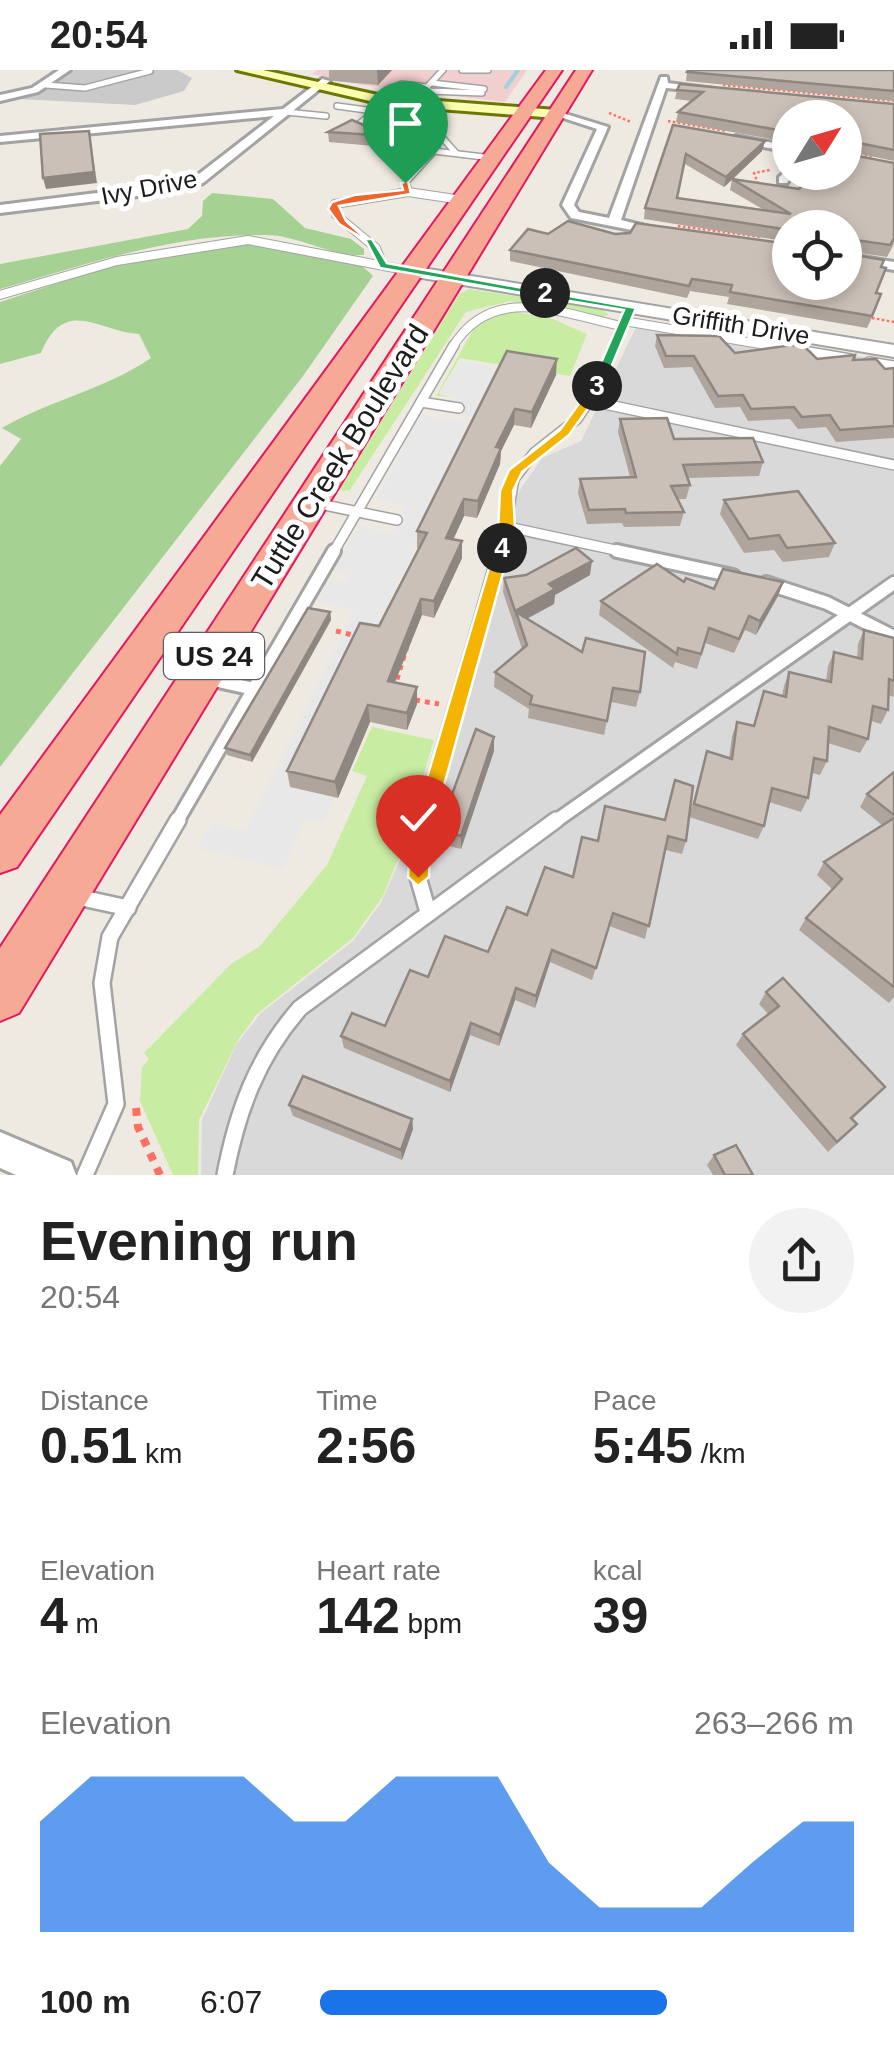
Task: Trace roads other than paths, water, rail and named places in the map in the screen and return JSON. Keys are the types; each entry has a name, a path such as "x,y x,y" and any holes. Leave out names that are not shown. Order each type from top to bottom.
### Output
{"highway":[{"name":"Tuttle Creek Boulevard","path":"0,852 397,269 462,200 554,70"},
{"name":"Tuttle Creek Boulevard","path":"0,995 584,70"}],"main road":[{"path":"244,70 321,85"},
{"path":"280,70 380,108 482,122 496,128 504,140"},
{"path":"380,108 410,97 556,114"},
{"path":"380,108 524,111"}],"street":[{"path":"0,98 46,85 65,70"},
{"path":"612,224 663,82 720,87"},
{"name":"Ivy Drive","path":"0,209 188,184 216,170 321,85"},
{"path":"0,140 286,112"},
{"path":"556,114 603,127 568,204 575,215 612,224 673,229"},
{"path":"649,121 663,126"},
{"path":"728,135 772,145"},
{"path":"862,261 894,266"},
{"name":"Griffith Drive","path":"397,269 625,318 894,350"},
{"path":"0,1150 58,1175"}],"lane":[{"path":"443,70 429,84 428,91 483,91"},
{"path":"460,70 488,70"},
{"path":"46,85 85,88 150,71"},
{"path":"429,84 401,84 359,124 359,130 434,151 492,158"},
{"path":"338,111 380,108"},
{"path":"286,112 324,112"},
{"path":"428,122 397,116 428,122 456,154"},
{"path":"408,192 405,183 434,151"},
{"path":"397,269 342,222 333,209 354,197 408,192 462,200"},
{"path":"0,295 117,261 248,240 397,269"},
{"path":"85,1175 116,1104 102,983 110,937 465,326 489,310 519,306 625,318 894,366"},
{"path":"428,912 418,877 421,832 508,527 506,491 516,470 565,432 590,401 625,318"},
{"path":"590,401 894,465"},
{"path":"421,402 459,408"},
{"path":"311,502 397,520"},
{"path":"508,527 790,588 894,638"},
{"path":"225,1175 249,1084 277,1032 300,1008 677,732 894,583"},
{"path":"200,678 254,690"},
{"path":"64,894 128,908"}],"waterway":[{"path":"506,87 518,70"}]}
